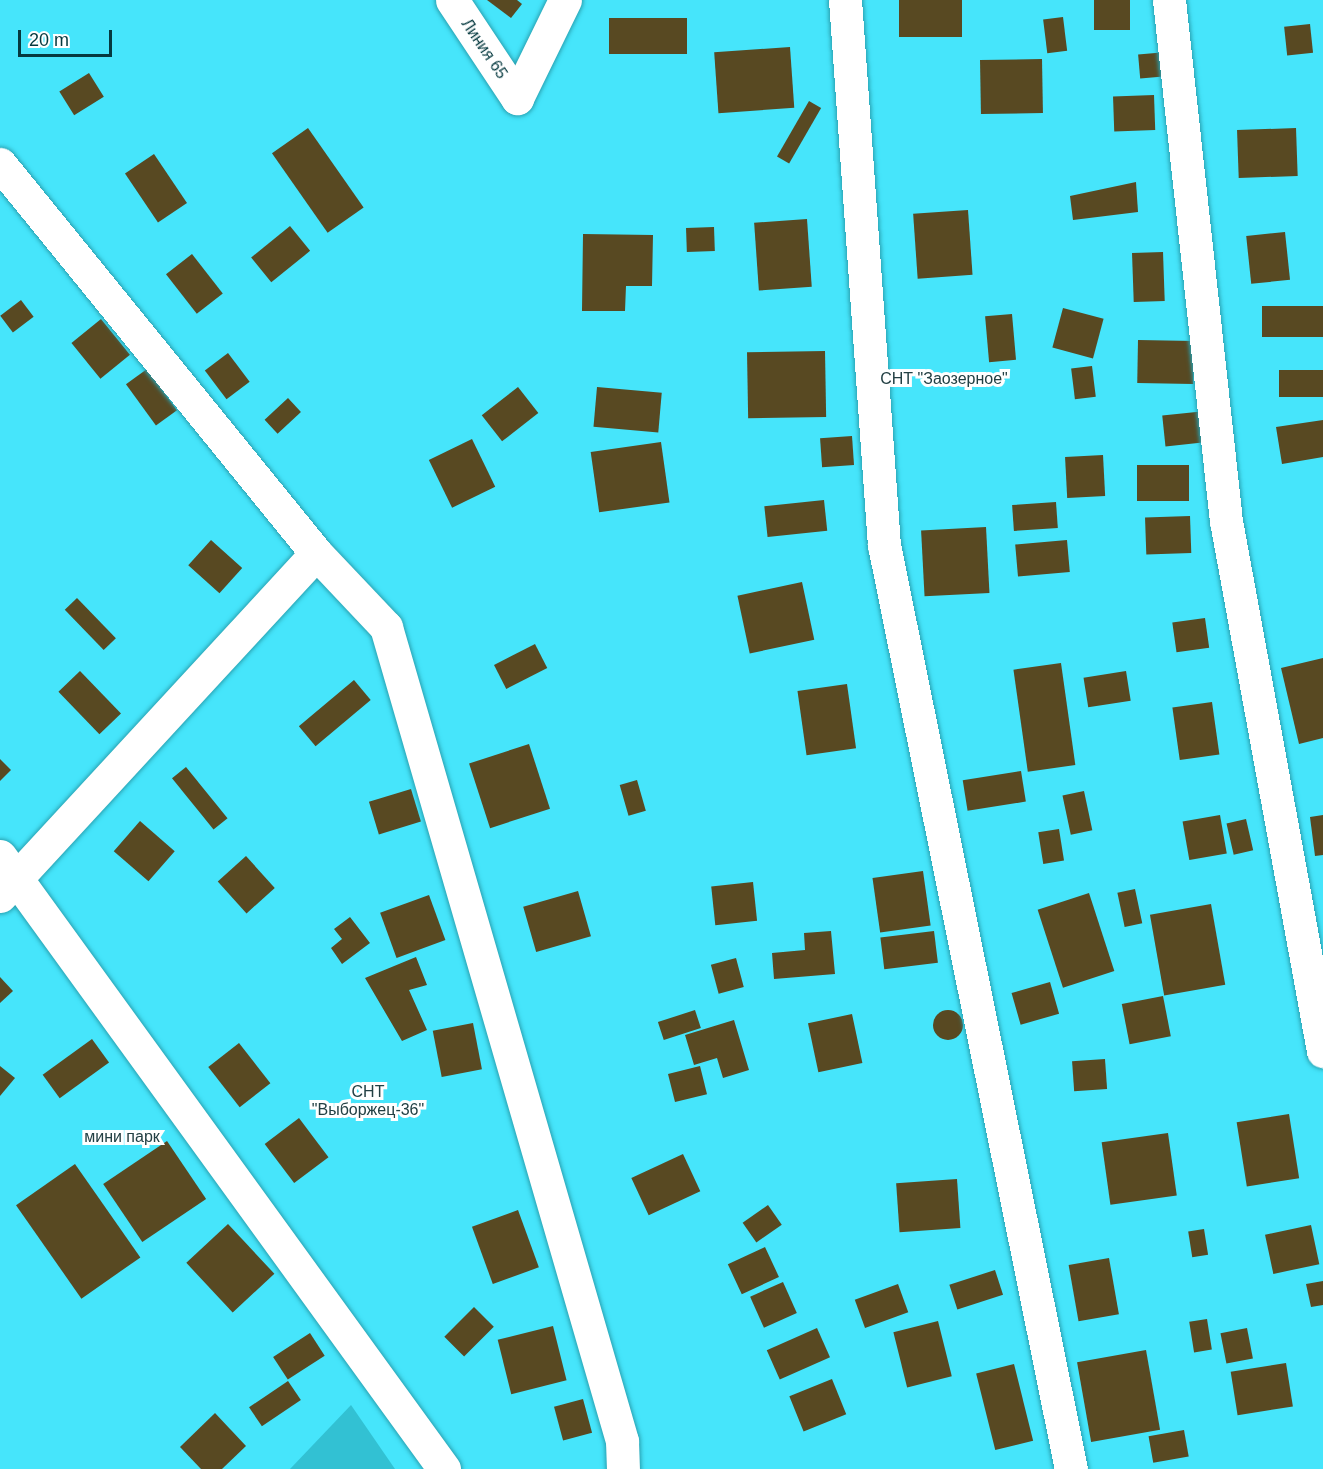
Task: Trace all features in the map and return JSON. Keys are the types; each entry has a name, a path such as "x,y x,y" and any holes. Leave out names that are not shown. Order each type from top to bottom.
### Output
{"street":[{"name":"Линия 65","path":"452,0 517,98 565,0"},
{"path":"845,0 884,545 1071,1469"},
{"path":"1170,0 1226,521 1323,1051"},
{"path":"0,164 316,553 386,627 622,1441 623,1469"},
{"path":"316,553 5,877 444,1469"}],"green space":[{"path":"0,0 1323,0 1323,1469 0,1469"}],"shaded area":[{"path":"351,1405 395,1469 290,1469"}],"building":[{"path":"487,0 517,0 522,4 511,18"},
{"path":"899,0 962,0 962,37 899,37"},
{"path":"1094,0 1130,0 1130,30 1094,30"},
{"path":"1063,17 1067,51 1047,53 1043,19"},
{"path":"609,18 687,18 687,54 609,54"},
{"path":"1310,24 1313,53 1287,56 1284,27"},
{"path":"790,47 794,108 718,113 714,52"},
{"path":"1167,52 1169,76 1140,78 1138,55"},
{"path":"1042,59 1043,113 981,114 980,60"},
{"path":"89,73 104,97 74,115 59,92"},
{"path":"1154,95 1155,130 1114,131 1113,96"},
{"path":"809,101 821,108 789,163 777,156"},
{"path":"308,128 364,207 328,233 272,153"},
{"path":"1296,128 1298,176 1239,178 1237,130"},
{"path":"154,154 187,203 158,222 125,174"},
{"path":"1136,182 1138,212 1073,220 1070,196"},
{"path":"968,210 973,275 918,279 913,214"},
{"path":"807,219 812,287 759,291 754,223"},
{"path":"290,226 310,251 271,282 251,257"},
{"path":"714,227 715,251 687,252 686,228"},
{"path":"1285,232 1290,280 1251,284 1246,236"},
{"path":"583,234 653,235 652,286 626,286 625,311 582,311"},
{"path":"1163,252 1165,301 1134,302 1132,253"},
{"path":"192,254 223,293 197,314 166,274"},
{"path":"21,300 34,317 13,332 0,316"},
{"path":"1262,306 1323,306 1323,337 1262,337"},
{"path":"1063,308 1104,319 1093,358 1052,348"},
{"path":"1012,314 1016,360 989,362 985,316"},
{"path":"101,319 130,355 100,379 71,343"},
{"path":"1138,340 1194,341 1193,384 1137,383"},
{"path":"825,351 826,417 748,418 747,352"},
{"path":"228,353 250,382 227,399 205,370"},
{"path":"1092,366 1096,397 1075,399 1071,369"},
{"path":"147,369 177,410 156,426 126,384"},
{"path":"1279,370 1323,370 1323,397 1279,397"},
{"path":"518,387 538,413 502,441 482,415"},
{"path":"597,387 662,393 658,433 594,427"},
{"path":"288,398 301,412 278,434 265,420"},
{"path":"1206,411 1209,442 1165,446 1162,416"},
{"path":"1323,420 1323,457 1282,464 1276,427"},
{"path":"852,436 854,465 822,467 820,438"},
{"path":"472,439 495,487 452,508 429,460"},
{"path":"661,442 669,502 599,512 591,452"},
{"path":"1103,455 1105,496 1067,498 1065,457"},
{"path":"1137,465 1189,465 1189,501 1137,501"},
{"path":"824,500 827,531 768,537 764,506"},
{"path":"1056,502 1058,528 1014,531 1012,505"},
{"path":"1190,516 1191,553 1146,555 1145,518"},
{"path":"986,527 989,593 925,596 921,530"},
{"path":"211,540 242,568 219,593 188,565"},
{"path":"1067,540 1070,572 1018,576 1015,545"},
{"path":"802,582 814,640 750,653 737,596"},
{"path":"77,598 116,638 104,650 65,610"},
{"path":"1205,618 1209,648 1176,652 1172,623"},
{"path":"535,644 547,668 506,689 494,665"},
{"path":"1323,658 1323,738 1299,744 1281,668"},
{"path":"1061,663 1075,765 1028,772 1013,670"},
{"path":"80,671 121,713 99,734 58,692"},
{"path":"1126,671 1131,701 1088,707 1084,678"},
{"path":"354,680 371,700 316,746 299,726"},
{"path":"847,684 856,748 807,755 797,691"},
{"path":"1212,702 1219,754 1180,760 1172,708"},
{"path":"529,744 550,809 490,828 469,763"},
{"path":"0,759 11,770 0,781"},
{"path":"186,767 228,818 214,830 172,778"},
{"path":"1021,771 1026,802 968,811 963,780"},
{"path":"637,780 646,811 629,816 620,785"},
{"path":"411,789 421,822 379,834 369,802"},
{"path":"1084,791 1092,830 1071,835 1062,796"},
{"path":"1220,815 1227,853 1189,860 1183,822"},
{"path":"1323,815 1323,855 1315,856 1310,817"},
{"path":"1246,819 1253,850 1234,855 1227,823"},
{"path":"140,821 175,851 148,881 114,851"},
{"path":"1059,829 1064,861 1043,864 1038,832"},
{"path":"246,856 275,888 247,913 218,881"},
{"path":"923,871 931,925 880,933 872,878"},
{"path":"753,882 757,921 715,925 711,886"},
{"path":"1135,889 1142,923 1125,927 1117,893"},
{"path":"578,891 591,936 536,952 523,907"},
{"path":"1089,893 1114,971 1063,988 1038,910"},
{"path":"429,895 445,940 397,958 380,913"},
{"path":"1211,904 1225,985 1164,996 1150,915"},
{"path":"350,917 370,943 342,964 331,948 342,939 334,929"},
{"path":"831,931 835,974 774,979 772,953 805,950 804,933"},
{"path":"934,931 938,963 884,969 880,938"},
{"path":"416,957 427,985 409,990 427,1030 402,1041 365,978"},
{"path":"736,958 744,987 719,994 711,965"},
{"path":"0,977 13,991 0,1003"},
{"path":"1050,982 1059,1014 1021,1025 1012,993"},
{"path":"1163,996 1171,1036 1130,1044 1122,1004"},
{"path":"695,1010 701,1028 664,1040 658,1022"},
{"path":"948,1010 959,1014 963,1025 959,1036 948,1040 937,1036 933,1025 937,1014"},
{"path":"852,1014 862,1063 818,1072 808,1023"},
{"path":"734,1020 749,1070 723,1078 717,1058 694,1065 685,1035"},
{"path":"473,1023 482,1069 442,1077 433,1031"},
{"path":"92,1039 109,1062 60,1098 43,1075"},
{"path":"239,1043 270,1083 240,1107 208,1067"},
{"path":"1105,1059 1107,1089 1074,1091 1072,1061"},
{"path":"0,1066 15,1078 0,1096"},
{"path":"700,1066 707,1094 675,1102 668,1074"},
{"path":"1289,1114 1299,1178 1247,1186 1237,1122"},
{"path":"299,1118 328,1157 294,1183 265,1144"},
{"path":"1168,1133 1177,1195 1110,1205 1102,1142"},
{"path":"167,1141 206,1199 142,1242 103,1184"},
{"path":"683,1154 700,1191 649,1215 631,1178"},
{"path":"75,1164 140,1257 81,1299 16,1205"},
{"path":"957,1179 960,1228 900,1232 896,1183"},
{"path":"768,1205 782,1225 756,1242 743,1223"},
{"path":"518,1210 539,1267 493,1284 472,1227"},
{"path":"228,1224 274,1274 233,1313 186,1263"},
{"path":"1311,1225 1319,1264 1273,1274 1265,1235"},
{"path":"1204,1229 1208,1255 1192,1257 1188,1232"},
{"path":"765,1247 779,1277 742,1294 728,1264"},
{"path":"1109,1258 1119,1314 1079,1321 1069,1265"},
{"path":"995,1270 1003,1295 957,1310 949,1285"},
{"path":"1323,1281 1323,1305 1311,1307 1306,1284"},
{"path":"783,1282 797,1313 764,1328 750,1297"},
{"path":"898,1284 908,1312 865,1328 855,1300"},
{"path":"474,1307 494,1327 464,1356 444,1337"},
{"path":"1207,1319 1212,1350 1194,1352 1189,1322"},
{"path":"938,1321 952,1376 907,1387 893,1332"},
{"path":"553,1326 567,1380 511,1394 498,1340"},
{"path":"817,1328 830,1357 780,1380 767,1350"},
{"path":"1247,1328 1253,1358 1226,1364 1220,1333"},
{"path":"310,1333 325,1356 288,1380 273,1357"},
{"path":"1146,1350 1160,1430 1091,1442 1077,1362"},
{"path":"1286,1363 1293,1406 1238,1415 1231,1372"},
{"path":"1014,1364 1033,1441 995,1450 976,1373"},
{"path":"832,1379 846,1414 804,1431 789,1396"},
{"path":"288,1381 301,1400 262,1426 249,1407"},
{"path":"583,1399 592,1433 563,1441 554,1407"},
{"path":"215,1413 246,1446 222,1469 201,1469 180,1447"},
{"path":"1184,1430 1189,1457 1153,1463 1149,1436"}],"park label":[{"name":"СНТ \"Заозерное\"","path":"944,379"},
{"name":"СНТ \"Выборжец-36\"","path":"368,1101"},
{"name":"мини парк","path":"122,1137"}]}
